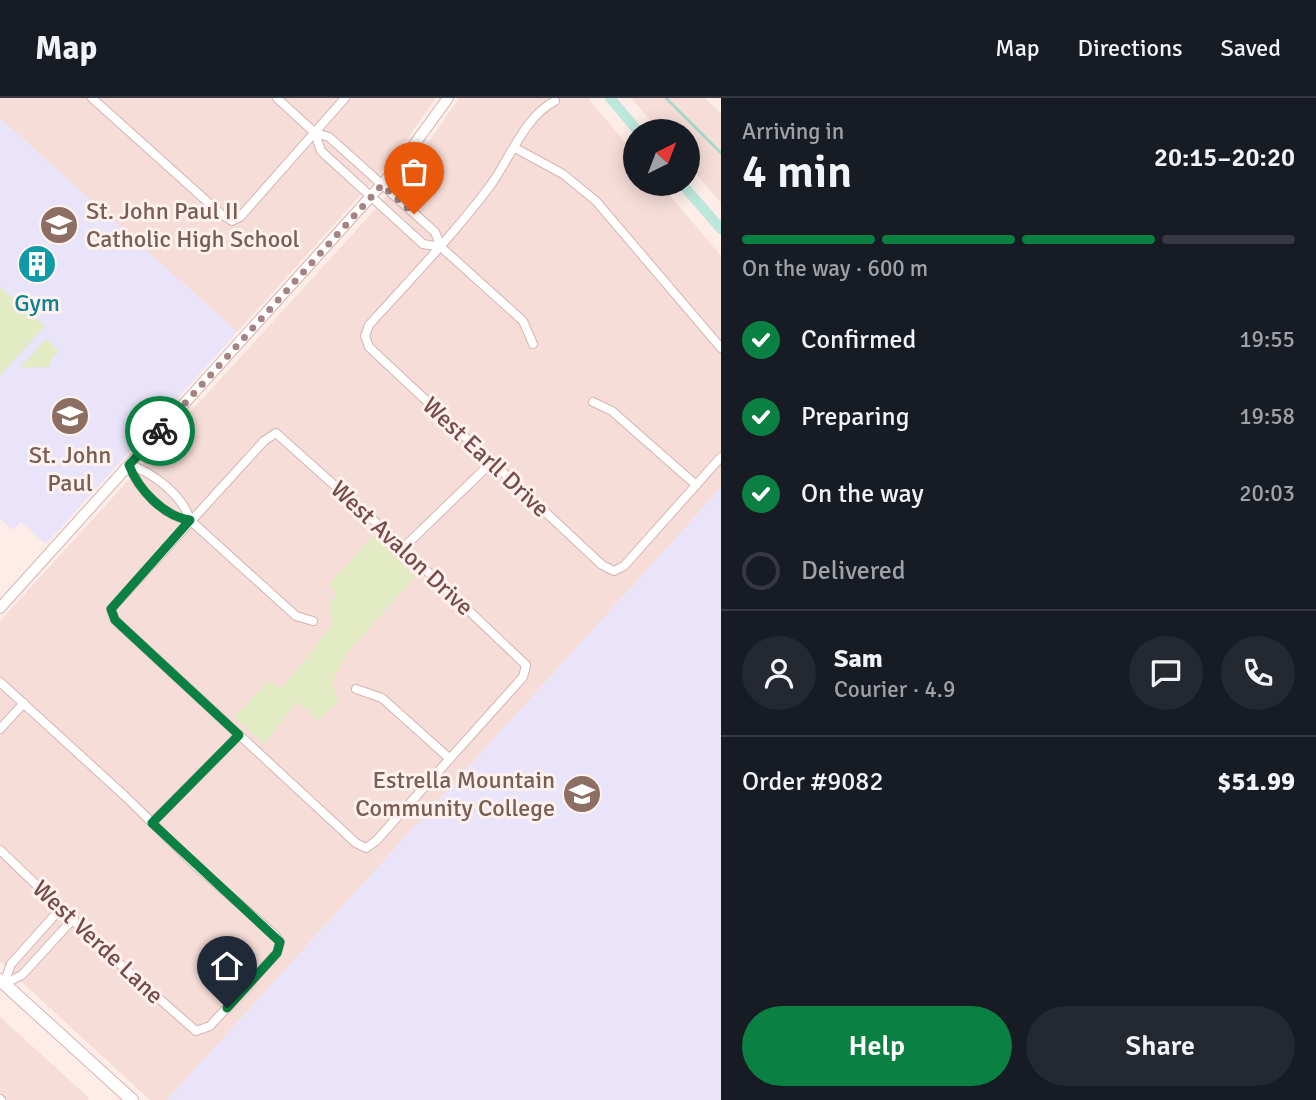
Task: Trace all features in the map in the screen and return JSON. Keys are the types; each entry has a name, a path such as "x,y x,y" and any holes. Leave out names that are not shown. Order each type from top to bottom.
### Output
{"main road":[{"path":"2,982 132,1100"}],"street":[{"path":"92,98 221,214 232,220 240,216 345,98"},
{"path":"277,98 315,133 329,137 435,232 441,247 523,321 533,344"},
{"path":"0,608 382,185 425,134 449,98"},
{"path":"441,247 491,185 537,114 555,101"},
{"path":"315,133 321,151 423,244 441,247"},
{"path":"515,148 563,174 596,201 721,348"},
{"name":"West Earll Drive","path":"441,247 369,324 365,336 369,347 491,463 602,565 614,571 624,566 696,485"},
{"path":"593,402 612,411 696,485 721,457"},
{"name":"West Avalon Drive","path":"190,520 264,441 276,433 526,665 523,677 450,759"},
{"path":"402,549 491,463"},
{"path":"129,465 135,482 175,518 190,520"},
{"path":"129,465 145,470 186,507 190,520 296,616 313,621"},
{"path":"190,520 111,609 115,620 356,843 366,848 376,841 450,759 382,698 356,689"},
{"path":"0,682 152,823 239,735"},
{"path":"0,729 24,704"},
{"name":"West Verde Lane","path":"0,850 74,918 105,951 196,1031 210,1026 277,953 280,942 152,823"},
{"path":"2,982 11,964 62,907"},
{"path":"2,982 22,975 74,918"}],"shaded area":[{"path":"0,98 436,98 392,160 237,332 0,118"},
{"path":"459,98 588,98 623,140 623,196 670,196 721,256 721,488 167,1100 150,1100 0,962 0,621 371,214 416,161"},
{"path":"631,98 704,98 721,113 721,203 700,178 700,119 649,119"},
{"name":"St. John Paul II Catholic High School","path":"0,118 237,332 46,544 21,522 13,530 0,519"},
{"name":"Estrella Mountain Community College","path":"721,488 721,1100 167,1100"},
{"path":"0,1017 88,1097 88,1100 0,1100"}],"green space":[{"path":"0,287 45,326 0,376"},
{"path":"46,339 59,351 52,358 50,367 20,368"},
{"path":"371,538 378,540 415,577 349,651 332,681 338,701 319,721 297,702 264,744 234,717 268,681 282,688 332,625 329,605 336,594 329,584"}],"waterway":[{"path":"610,98 628,119"},
{"path":"666,98 721,153"},
{"path":"692,196 721,229"}],"way so far":[{"path":"160,431 382,185 414,214"}],"place":[{"name":"St. John Paul II Catholic High School","path":"59,225"},
{"name":"Gym","path":"37,264"},
{"name":"St. John Paul","path":"70,416"},
{"name":"Estrella Mountain Community College","path":"582,794"}],"route":[{"path":"160,431 129,465 135,482 175,518 190,520 111,609 115,620 239,735 152,823 280,942 277,953 227,1008"}]}
